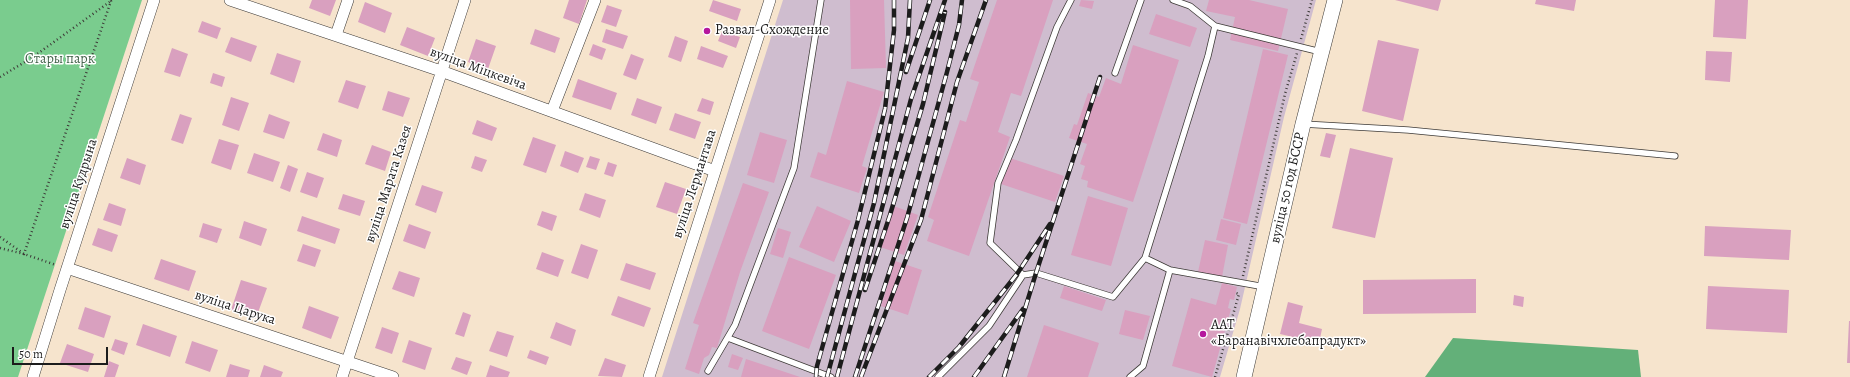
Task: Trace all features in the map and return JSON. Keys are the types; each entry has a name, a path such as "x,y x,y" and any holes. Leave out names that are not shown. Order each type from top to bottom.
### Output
{"main road":[{"name":"вуліца 50 год БССР","path":"1244,377 1303,124 1335,0"}],"street":[{"name":"вуліца Кудрына","path":"33,377 154,0"},
{"name":"вуліца Міцкевіча","path":"230,0 246,2 715,170"},
{"path":"336,35 348,0"},
{"name":"вуліца Марата Казея","path":"342,377 464,0"},
{"path":"552,111 595,0"},
{"name":"вуліца Лермантава","path":"649,377 770,0"},
{"name":"вуліца Царука","path":"67,268 393,377"}],"lane":[{"path":"708,371 735,325 794,168 821,0"},
{"path":"1024,275 990,243 998,183 1016,140 1057,27 1071,0"},
{"path":"1115,73 1141,0"},
{"path":"1174,0 1190,6 1214,26 1322,52"},
{"path":"938,377 989,326 1024,275 1036,273 1113,297 1145,258 1208,56 1214,26"},
{"path":"1303,124 1408,130 1675,156"},
{"path":"1145,258 1170,270 1265,287"},
{"path":"1130,377 1143,366 1170,270"},
{"path":"728,338 831,377"}],"path":[{"path":"24,254 110,0"},
{"path":"0,77 34,57 110,0"},
{"path":"1215,377 1241,283 1285,94 1312,0"},
{"path":"0,237 24,254"},
{"path":"0,248 67,268"}],"shaded area":[{"name":"ААТ «Баранавічхлебапрадукт»","path":"783,0 1316,0 1284,117 1240,309 1220,377 662,377"}],"green space":[{"name":"Стары парк","path":"0,0 142,0 18,377 0,377"},
{"path":"1453,338 1638,350 1641,377 1425,377"}],"building":[{"path":"312,0 336,0 330,16 309,8"},
{"path":"569,0 587,0 579,24 563,18"},
{"path":"713,0 741,9 737,21 709,11"},
{"path":"850,0 884,0 886,68 851,69"},
{"path":"997,0 1053,0 1021,96 1011,93 998,132 1010,137 969,256 927,241 934,220 928,217 960,120 966,122 979,82 970,79"},
{"path":"1081,0 1094,1 1092,9 1079,6"},
{"path":"1209,0 1249,0 1288,9 1278,51 1230,40 1235,17 1206,11"},
{"path":"1395,0 1441,0 1438,11"},
{"path":"1536,0 1576,0 1574,11 1535,4"},
{"path":"1715,0 1748,0 1746,39 1713,37"},
{"path":"365,2 392,13 385,33 358,22"},
{"path":"607,5 622,10 616,27 601,22"},
{"path":"1156,14 1197,28 1190,47 1149,34"},
{"path":"202,21 221,28 217,39 198,32"},
{"path":"407,27 435,38 428,56 400,45"},
{"path":"535,29 560,38 555,53 530,44"},
{"path":"606,29 628,36 623,49 602,42"},
{"path":"722,31 740,37 736,48 718,41"},
{"path":"675,36 688,41 681,62 668,57"},
{"path":"231,37 257,46 251,62 225,52"},
{"path":"476,39 496,46 488,69 468,62"},
{"path":"1378,40 1419,49 1403,121 1362,111"},
{"path":"593,44 606,49 602,60 589,55"},
{"path":"1133,45 1179,60 1133,202 1087,187 1088,181 1081,179 1085,166 1080,164 1087,144 1069,138 1074,124 1077,125 1088,93 1099,97 1106,78 1121,84"},
{"path":"701,46 728,56 723,68 697,59"},
{"path":"172,48 188,54 180,77 164,72"},
{"path":"1263,49 1288,55 1247,224 1223,218"},
{"path":"1706,51 1732,52 1730,82 1705,80"},
{"path":"277,53 301,61 294,83 270,74"},
{"path":"631,54 644,59 636,80 623,75"},
{"path":"213,73 225,77 222,87 210,83"},
{"path":"578,79 617,93 611,110 572,97"},
{"path":"346,80 366,86 358,109 338,102"},
{"path":"847,81 884,92 862,166 867,168 859,193 810,177 818,152 826,155"},
{"path":"388,91 410,98 403,117 382,110"},
{"path":"231,97 249,103 239,131 222,125"},
{"path":"637,98 662,107 656,124 631,115"},
{"path":"702,98 714,102 710,115 697,111"},
{"path":"675,113 701,122 695,139 669,130"},
{"path":"180,114 192,118 183,144 171,140"},
{"path":"269,114 290,122 284,139 263,132"},
{"path":"477,120 497,128 492,141 472,134"},
{"path":"760,132 787,140 774,183 747,175"},
{"path":"323,133 342,140 337,157 317,150"},
{"path":"1326,133 1336,135 1330,158 1320,156"},
{"path":"533,137 556,145 546,173 523,165"},
{"path":"219,139 239,145 231,170 211,163"},
{"path":"372,145 391,152 385,171 365,164"},
{"path":"1350,148 1393,158 1375,238 1332,228"},
{"path":"565,151 584,158 578,173 560,166"},
{"path":"254,153 280,162 273,182 247,173"},
{"path":"475,156 487,160 482,172 471,168"},
{"path":"590,156 600,159 596,170 586,167"},
{"path":"127,158 146,165 140,185 120,178"},
{"path":"1010,158 1064,176 1055,202 1001,184"},
{"path":"608,162 617,165 613,177 604,174"},
{"path":"288,165 298,169 290,192 280,188"},
{"path":"307,172 324,178 317,198 300,192"},
{"path":"665,182 686,189 677,214 656,207"},
{"path":"743,183 769,192 740,272 717,348 712,347 709,355 704,358 699,374 685,369 699,325 693,323"},
{"path":"422,185 443,192 436,213 415,205"},
{"path":"585,193 606,200 600,218 579,210"},
{"path":"343,194 365,201 360,216 338,209"},
{"path":"1088,196 1128,208 1111,266 1071,255"},
{"path":"109,203 126,209 121,226 103,220"},
{"path":"891,205 918,215 904,255 877,246"},
{"path":"817,206 851,221 834,262 799,247"},
{"path":"542,211 557,216 552,231 537,225"},
{"path":"302,216 340,229 335,244 297,231"},
{"path":"1221,219 1241,224 1236,245 1216,240"},
{"path":"244,221 267,229 261,246 239,238"},
{"path":"203,223 222,229 217,243 199,237"},
{"path":"409,224 431,232 425,249 403,241"},
{"path":"1705,226 1791,230 1789,260 1704,256"},
{"path":"98,228 118,235 112,252 92,245"},
{"path":"778,228 791,232 783,258 770,254"},
{"path":"1205,240 1228,245 1222,277 1198,272"},
{"path":"303,244 321,250 315,267 297,261"},
{"path":"581,244 598,250 588,279 571,273"},
{"path":"542,252 564,260 558,277 536,269"},
{"path":"789,257 836,275 809,349 762,331"},
{"path":"161,259 196,271 189,291 154,279"},
{"path":"895,261 922,270 908,315 881,306"},
{"path":"626,263 656,273 650,290 620,280"},
{"path":"399,271 420,278 414,297 392,289"},
{"path":"1476,279 1476,313 1363,314 1363,280"},
{"path":"241,280 267,288 256,318 231,310"},
{"name":"ААТ «Баранавічхлебапрадукт»","path":"1222,283 1237,287 1234,300 1230,299 1228,308 1231,309 1212,377 1172,366 1191,298 1216,305"},
{"path":"1064,286 1106,300 1102,311 1060,298"},
{"path":"1708,286 1789,290 1787,333 1706,329"},
{"path":"1514,295 1524,297 1523,307 1513,305"},
{"path":"618,296 651,308 644,327 611,315"},
{"path":"1288,302 1303,306 1299,323 1322,329 1319,343 1280,334"},
{"path":"309,306 339,317 331,339 302,328"},
{"path":"85,307 111,316 104,338 78,329"},
{"path":"1125,310 1150,316 1143,340 1119,334"},
{"path":"463,312 471,315 464,337 455,334"},
{"path":"1849,321 1850,363 1847,363"},
{"path":"556,322 576,330 571,346 550,338"},
{"path":"143,324 177,336 170,357 136,345"},
{"path":"1044,325 1099,343 1088,377 1027,377"},
{"path":"382,327 399,333 392,354 375,348"},
{"path":"497,331 514,336 507,357 489,351"},
{"path":"115,339 128,343 124,355 111,350"},
{"path":"409,340 432,348 425,370 402,362"},
{"path":"192,341 218,350 210,372 185,363"},
{"path":"67,344 94,354 88,372 60,363"},
{"path":"530,350 549,357 546,365 527,358"},
{"path":"732,354 743,358 738,370 728,367"},
{"path":"456,357 472,362 467,375 451,369"},
{"path":"605,358 626,365 622,377 598,376"},
{"path":"746,359 800,377 741,377"},
{"path":"109,361 119,365 115,377 104,377"},
{"path":"230,364 250,370 248,377 226,377"},
{"path":"264,365 283,372 281,377 260,377"},
{"path":"490,365 510,372 508,377 486,377"}],"railway":[{"path":"816,377 817,366 858,220 885,109 894,30 894,0"},
{"path":"827,377 874,203 908,38 910,0"},
{"path":"906,72 930,0"},
{"path":"837,377 911,99 945,0"},
{"path":"855,377 907,218 959,25 962,0"},
{"path":"861,377 921,220 957,82 986,0"},
{"path":"865,290 890,215 923,104 945,12"},
{"path":"1004,377 1036,273 1100,77"},
{"path":"929,377 959,347 1017,274 1050,224"},
{"path":"974,377 1023,309"}],"place":[{"name":"Развал-Схождение","path":"707,31"},
{"name":"ААТ «Баранавічхлебапрадукт»","path":"1203,334"}]}
